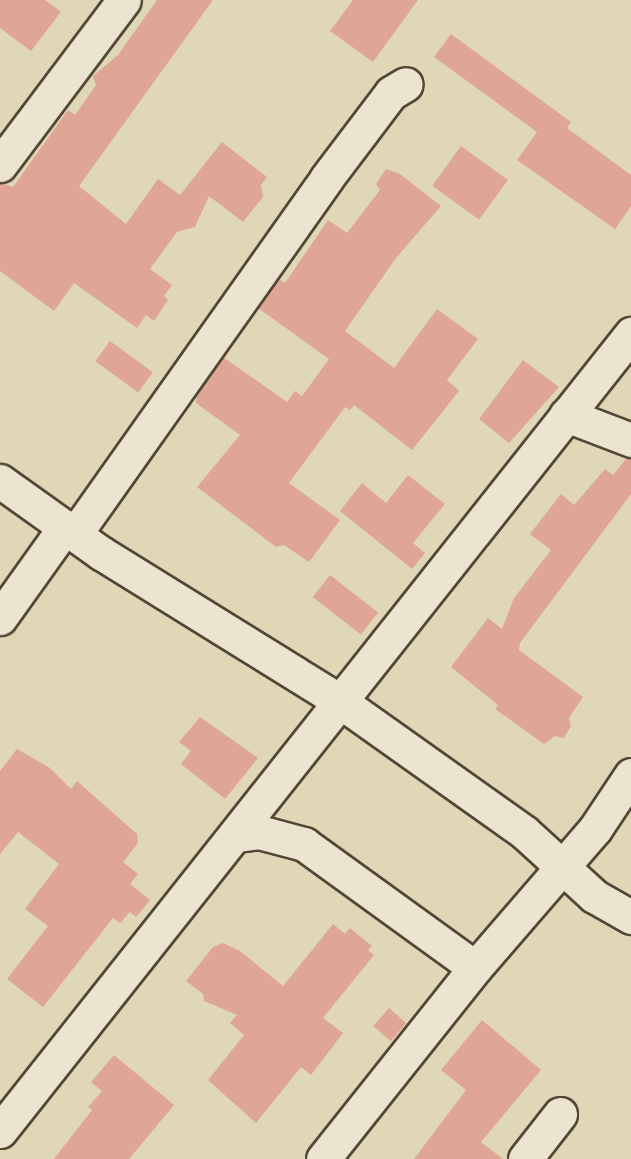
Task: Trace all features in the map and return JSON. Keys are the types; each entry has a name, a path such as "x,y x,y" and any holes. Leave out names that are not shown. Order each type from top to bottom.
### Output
{"street":[{"path":"0,165 124,0"},
{"path":"0,618 70,530 326,178 392,93 406,84"},
{"path":"0,1131 341,702 359,672 631,334"},
{"path":"566,415 631,440"},
{"path":"0,481 70,530 341,702 524,832 594,896 631,917"},
{"path":"322,1159 475,968 595,829 631,775"},
{"path":"236,835 260,832 304,844 475,968"},
{"path":"525,1159 560,1114"}],"building":[{"path":"0,0 45,0 61,12 31,51 0,28"},
{"path":"157,0 213,0 79,186 126,224 158,179 180,195 222,142 267,177 261,185 263,197 243,222 209,196 195,227 177,232 150,269 172,285 164,296 168,300 154,321 146,315 137,328 74,283 54,311 0,271 0,183 13,187 68,110 75,115 96,85 93,76 118,55"},
{"path":"353,0 418,0 373,62 330,31"},
{"path":"451,34 571,122 567,128 631,175 631,206 615,229 517,160 537,132 434,57"},
{"path":"461,146 508,180 479,220 432,186"},
{"path":"386,169 400,174 441,206 396,258 345,331 394,368 437,309 478,339 447,380 459,391 412,450 354,405 350,410 345,407 289,483 340,520 309,562 284,545 276,547 197,487 240,435 196,403 197,394 223,357 287,402 295,391 302,396 329,359 258,308 279,279 285,283 328,220 347,233 380,190 376,184"},
{"path":"110,341 153,372 138,392 95,361"},
{"path":"523,360 559,387 509,443 479,419"},
{"path":"627,458 631,458 631,494 520,643 519,650 583,697 569,718 571,726 564,738 555,736 544,744 495,709 498,705 451,667 488,618 502,629 514,598 551,550 530,534 561,494 574,505 605,469 613,475"},
{"path":"408,475 445,504 413,543 425,553 412,569 340,511 362,483 386,503"},
{"path":"330,575 378,613 361,635 313,597"},
{"path":"200,717 258,758 225,799 181,764 191,751 179,742"},
{"path":"17,749 50,768 71,789 77,781 137,834 138,843 123,862 138,874 130,884 150,900 136,917 130,912 120,923 113,918 43,1007 7,979 48,926 25,909 59,864 18,832 0,854 0,771"},
{"path":"333,924 345,934 350,928 372,946 368,950 374,955 323,1018 343,1033 311,1075 301,1067 256,1123 208,1080 244,1035 230,1023 237,1015 204,1001 203,994 186,981 213,947 223,943 240,951 283,986"},
{"path":"389,1008 406,1023 391,1041 373,1026"},
{"path":"482,1020 541,1070 481,1142 503,1159 414,1159 466,1090 441,1070"},
{"path":"114,1055 174,1105 129,1159 54,1159 92,1110 88,1107 102,1091 91,1082"}]}
